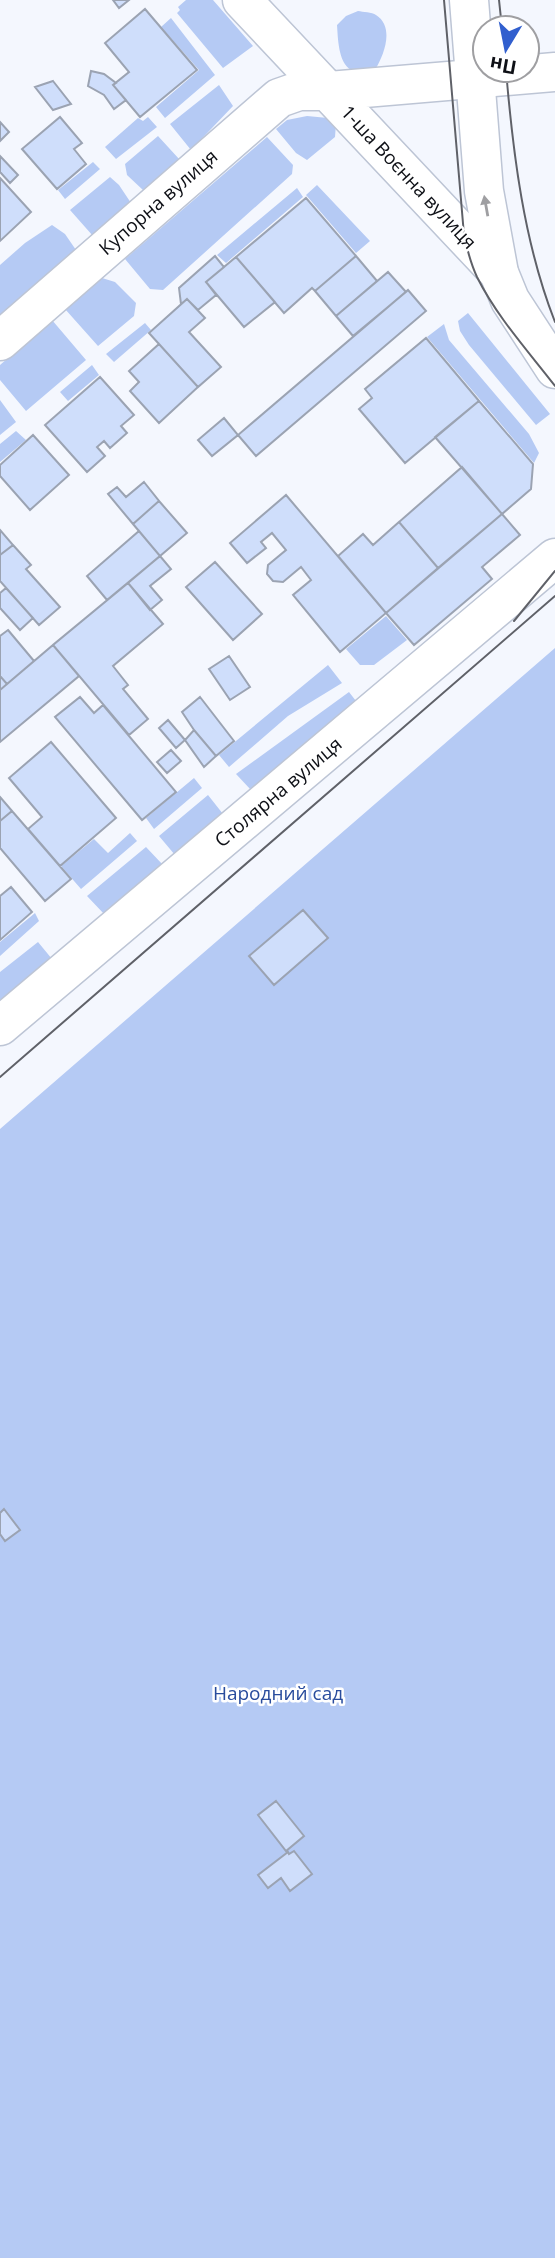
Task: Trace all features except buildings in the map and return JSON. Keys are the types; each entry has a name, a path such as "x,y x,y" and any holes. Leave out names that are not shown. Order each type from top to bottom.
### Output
{"street":[{"name":"1-ша Воєнна вулиця","path":"242,0 499,273 510,300 555,369"},
{"path":"469,0 471,23"},
{"name":"Купорна вулиця","path":"0,341 279,98 299,91 471,79"},
{"path":"476,84 484,191 499,273"},
{"name":"Столярна вулиця","path":"0,1026 555,558"}],"green space":[{"path":"186,0 213,0 253,46 223,68 177,13 180,10 178,7"},
{"path":"358,11 374,14 382,20 385,27 386,41 375,70 351,70 341,56 337,25 346,16"},
{"path":"171,18 215,75 165,118 156,107 199,70 161,27"},
{"path":"219,85 233,106 191,150 170,124"},
{"path":"307,116 328,118 336,124 335,137 307,160 296,153 276,129 287,120"},
{"path":"148,117 157,127 116,159 105,147 138,118 143,121"},
{"path":"158,136 180,160 144,191 127,175 125,164"},
{"path":"267,137 293,165 292,174 163,290 150,289 125,259"},
{"path":"93,162 100,169 65,199 58,190"},
{"path":"110,177 131,203 93,236 70,210"},
{"path":"317,185 370,241 356,253 306,195"},
{"path":"297,188 303,197 226,263 217,255"},
{"path":"52,225 65,234 76,250 0,318 0,265 25,243"},
{"path":"102,278 115,282 136,303 134,316 98,346 65,309"},
{"path":"468,313 550,414 536,425 460,331 458,321"},
{"path":"52,320 86,360 26,411 0,380 0,365"},
{"path":"145,323 151,330 114,362 106,354"},
{"path":"444,324 449,340 529,434 539,453 534,463 427,337"},
{"path":"92,365 99,375 68,401 60,392"},
{"path":"0,400 16,422 0,435"},
{"path":"16,431 26,440 0,462 0,444"},
{"path":"386,616 407,640 374,665 360,665 346,649"},
{"name":"Народний сад","path":"555,648 555,2258 0,2258 0,1129"},
{"path":"328,665 342,683 288,716 229,767 219,755"},
{"path":"349,692 356,701 251,790 236,774"},
{"path":"194,778 202,788 154,829 146,818"},
{"path":"208,795 223,814 175,855 159,836"},
{"path":"130,833 137,841 81,889 61,866 94,839 108,853"},
{"path":"146,847 163,865 105,915 87,896"},
{"path":"35,913 39,921 0,956 0,942"},
{"path":"38,942 52,959 3,1002 0,999 0,972"}],"tram line":[{"path":"444,0 464,235 469,256 477,277 494,306 555,386"},
{"path":"499,0 500,14"},
{"path":"507,84 512,134 528,230 544,292 555,322"},
{"path":"514,621 555,571"},
{"path":"0,1077 555,596"}]}
